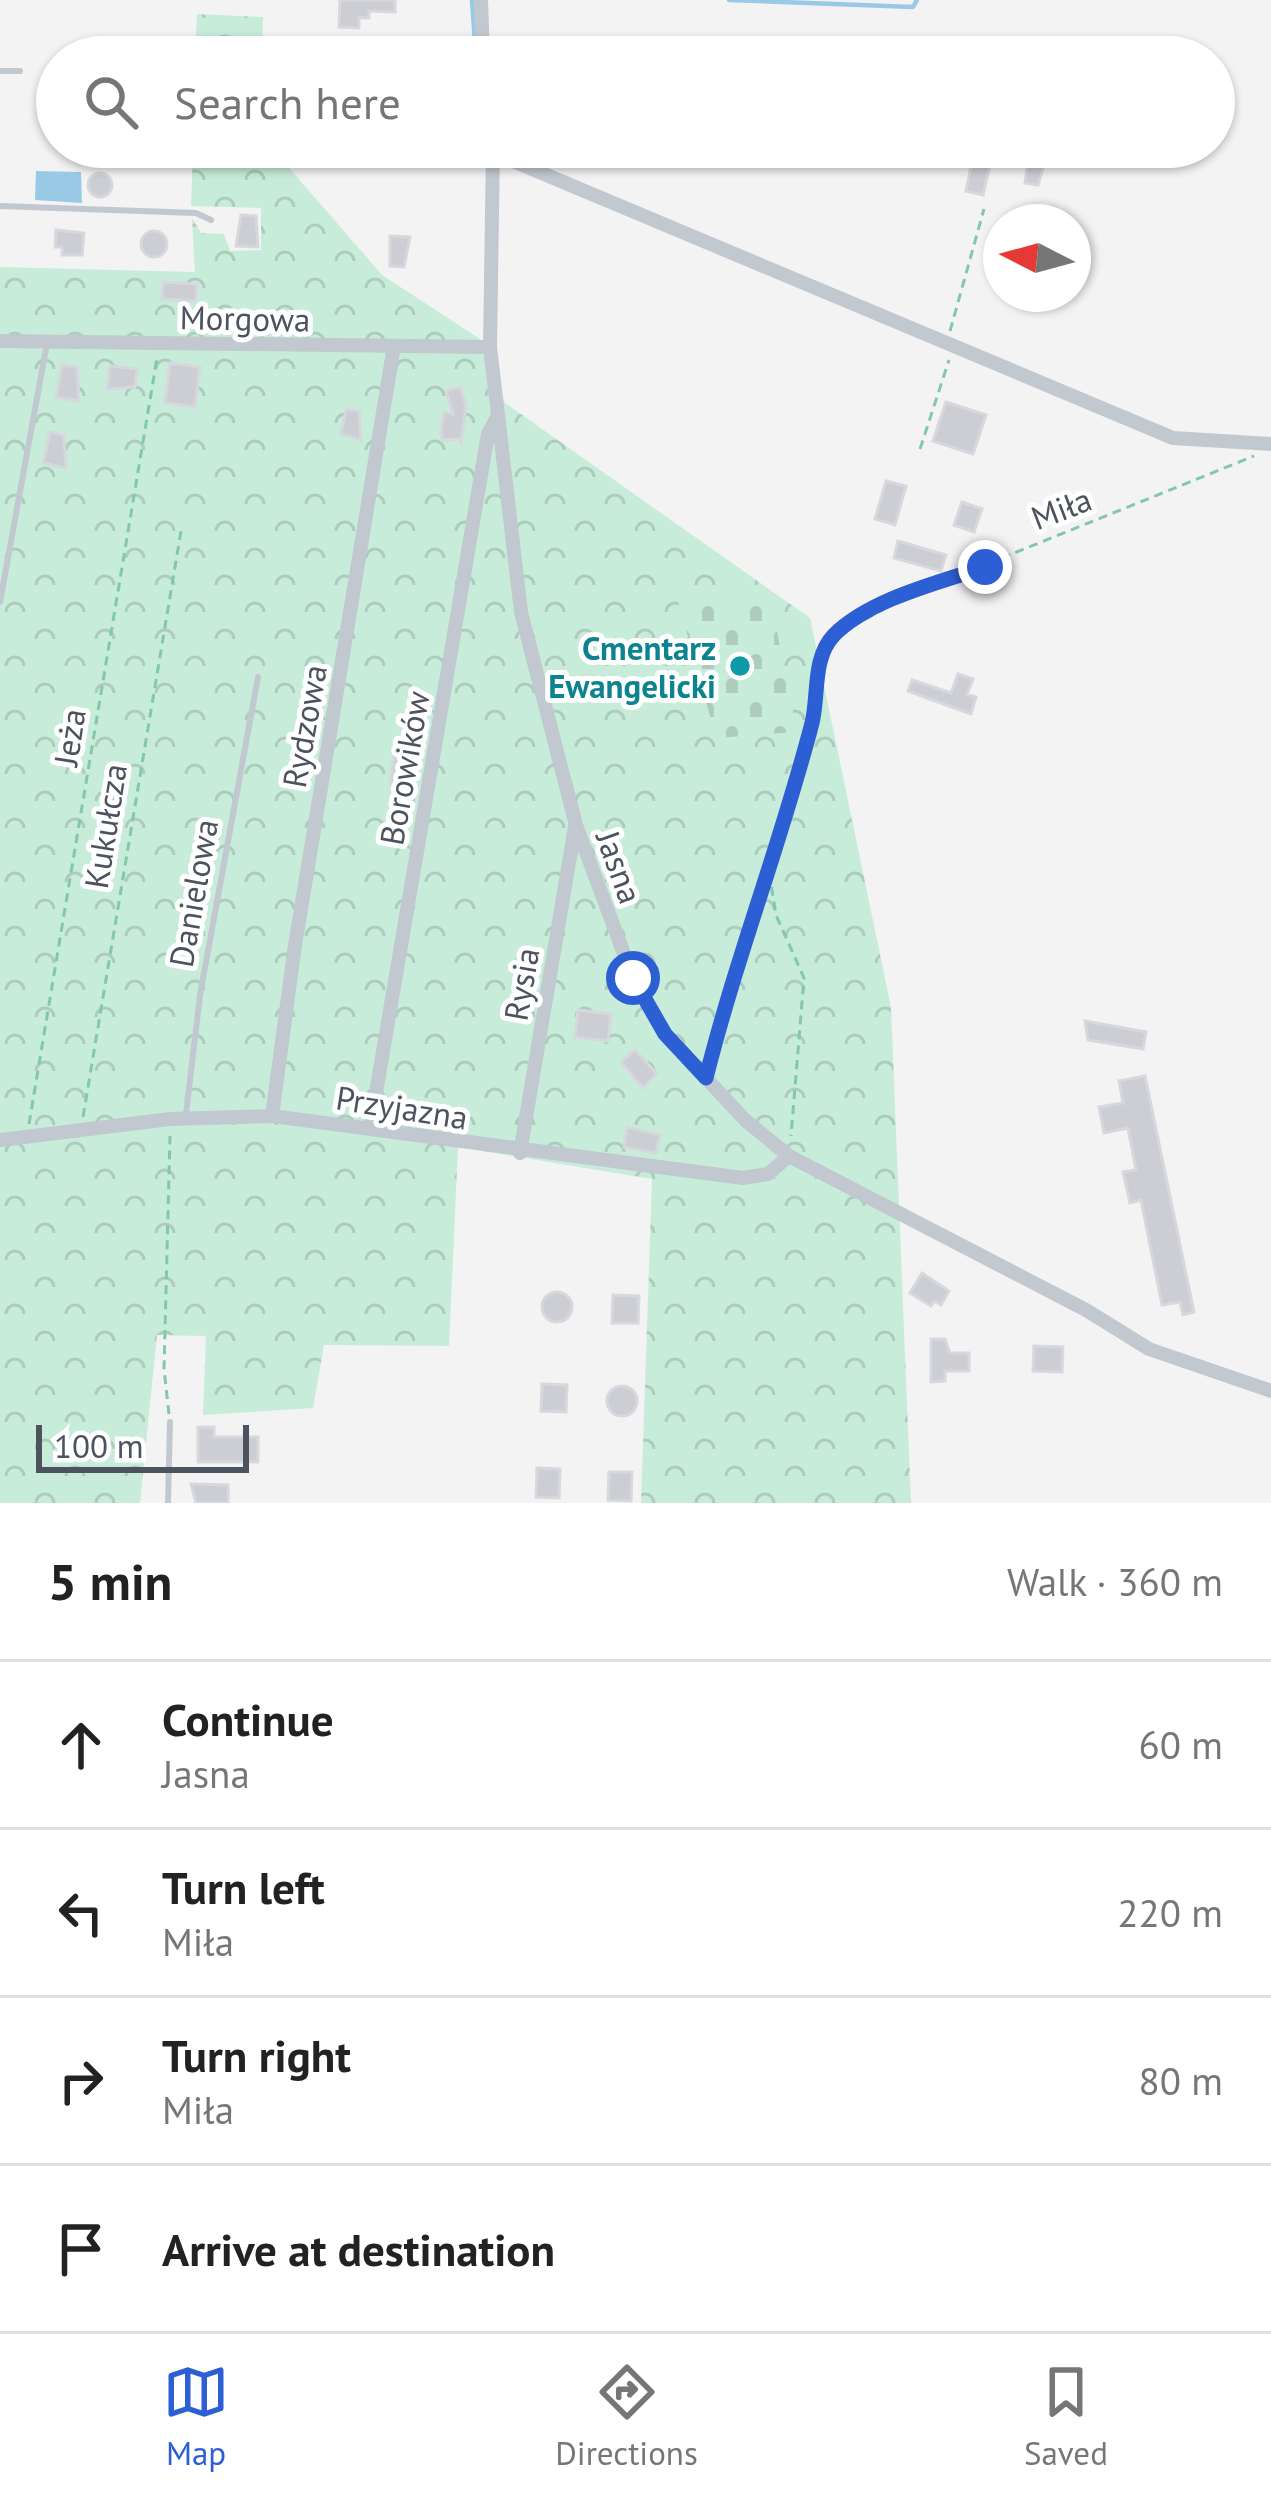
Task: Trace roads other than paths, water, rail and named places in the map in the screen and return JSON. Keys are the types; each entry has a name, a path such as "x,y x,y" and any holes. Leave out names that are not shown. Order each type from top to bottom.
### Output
{"street":[{"path":"481,0 482,36"},
{"name":"Jasna","path":"493,168 490,347 521,612 576,824 633,978 665,1034 789,1156 1086,1310 1149,1349 1271,1391"},
{"path":"535,168 1185,442 1264,449"},
{"name":"Morgowa","path":"0,340 490,347"},
{"name":"Rydzowa","path":"272,1116 298,923 394,346"},
{"name":"Borowików","path":"370,1128 488,434 496,419"},
{"name":"Rysia","path":"520,1153 576,824"},
{"name":"Przyjazna","path":"0,1141 178,1118 272,1116 520,1153 743,1178 768,1174 789,1156"}],"lane":[{"path":"0,71 20,71"},
{"path":"0,206 196,213 211,220"},
{"path":"0,602 47,343"},
{"name":"Danielowa","path":"178,1118 258,677"},
{"path":"168,1503 170,1422"}],"water":[{"path":"36,171 81,172 82,203 35,200"}],"waterway":[{"path":"472,0 475,36"},
{"path":"729,0 913,7 917,0"}],"place":[{"name":"Cmentarz Ewangelicki","path":"740,666"}]}
